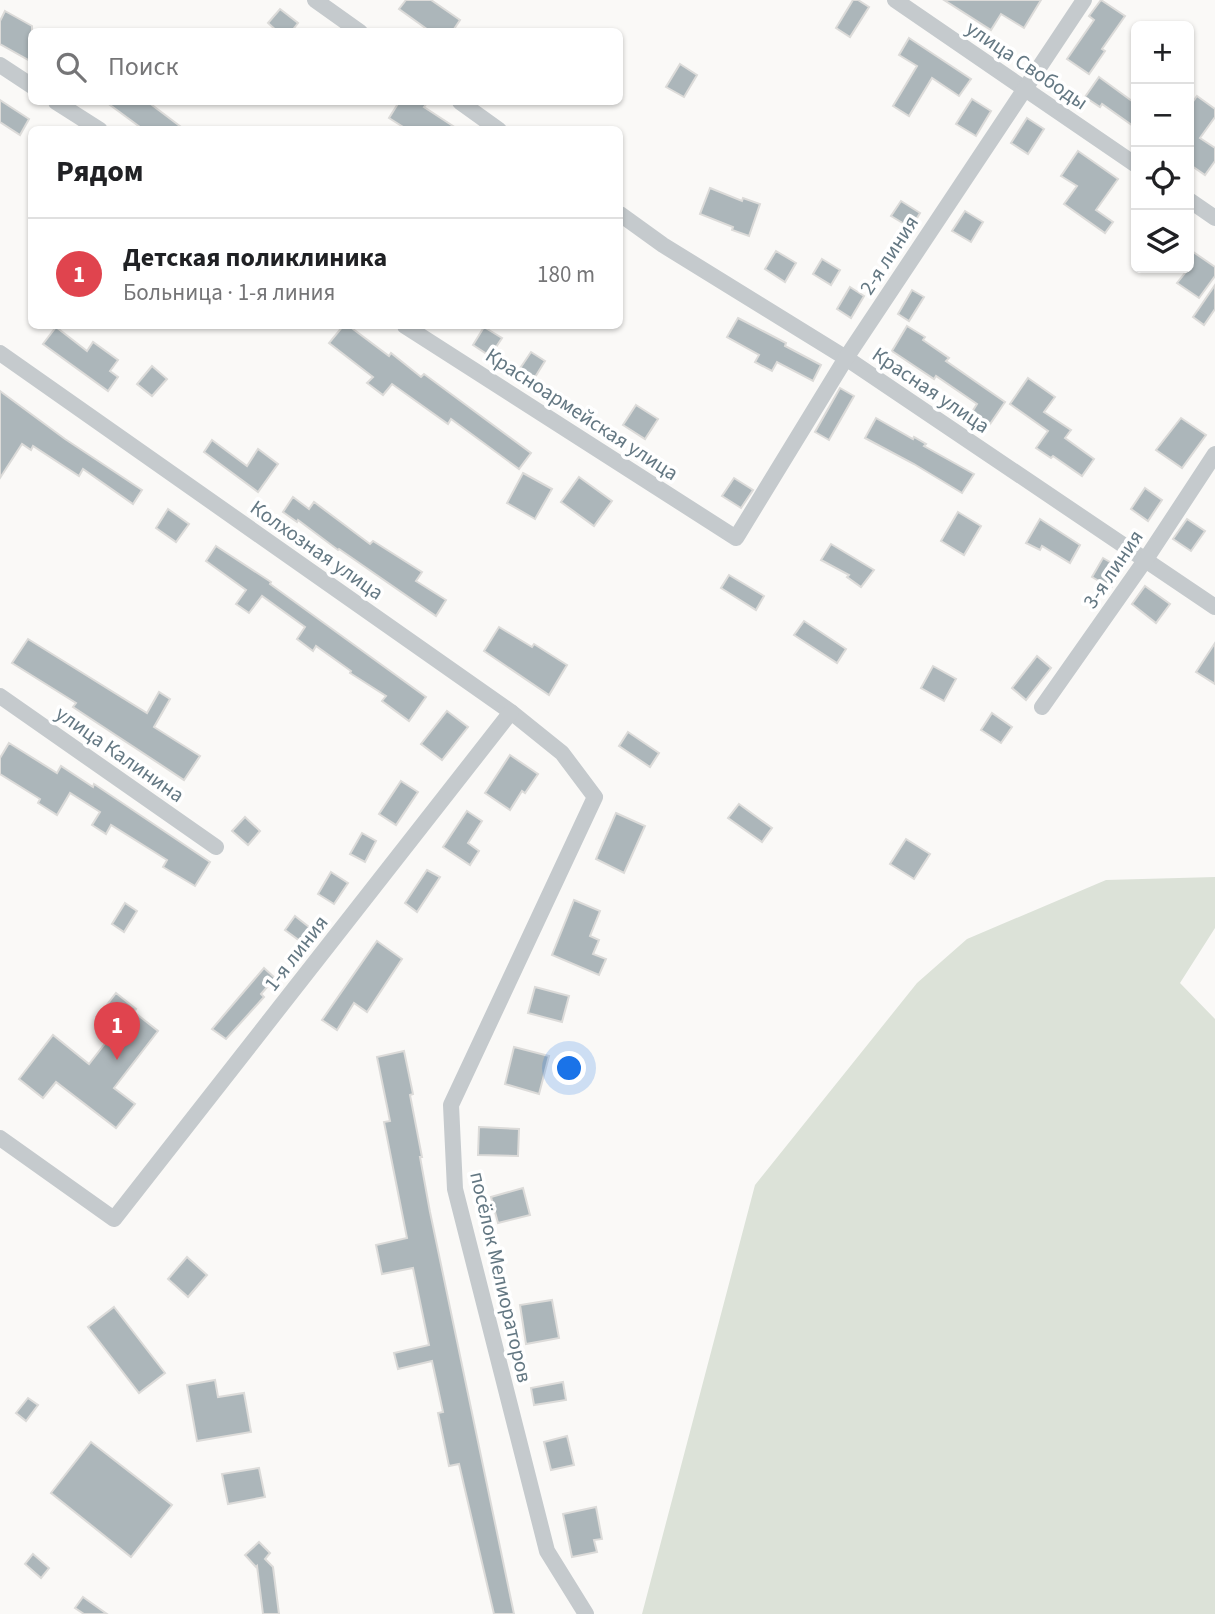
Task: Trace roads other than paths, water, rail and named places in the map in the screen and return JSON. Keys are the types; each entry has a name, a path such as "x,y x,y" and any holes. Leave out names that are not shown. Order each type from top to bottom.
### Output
{"street":[{"path":"315,0 354,28"},
{"name":"улица Свободы","path":"895,0 1131,162"},
{"name":"2-я линия","path":"736,538 846,358 1084,0"},
{"path":"0,65 28,83"},
{"path":"61,105 94,126"},
{"path":"464,105 493,126"},
{"path":"1194,203 1215,218"},
{"name":"Красная улица","path":"623,216 846,358 1215,607"},
{"name":"Красноармейская улица","path":"410,329 736,538"},
{"name":"Колхозная улица","path":"0,353 511,712 562,752 595,797"},
{"name":"3-я линия","path":"1042,707 1146,559 1215,454"},
{"name":"улица Калинина","path":"0,696 216,847"},
{"name":"1-я линия","path":"0,1138 114,1219 511,712"},
{"name":"посёлок Мелиораторов","path":"586,1614 547,1551 455,1189 452,1105 595,797"}],"place":[{"name":"Детская поликлиника","path":"117,1060"}]}
